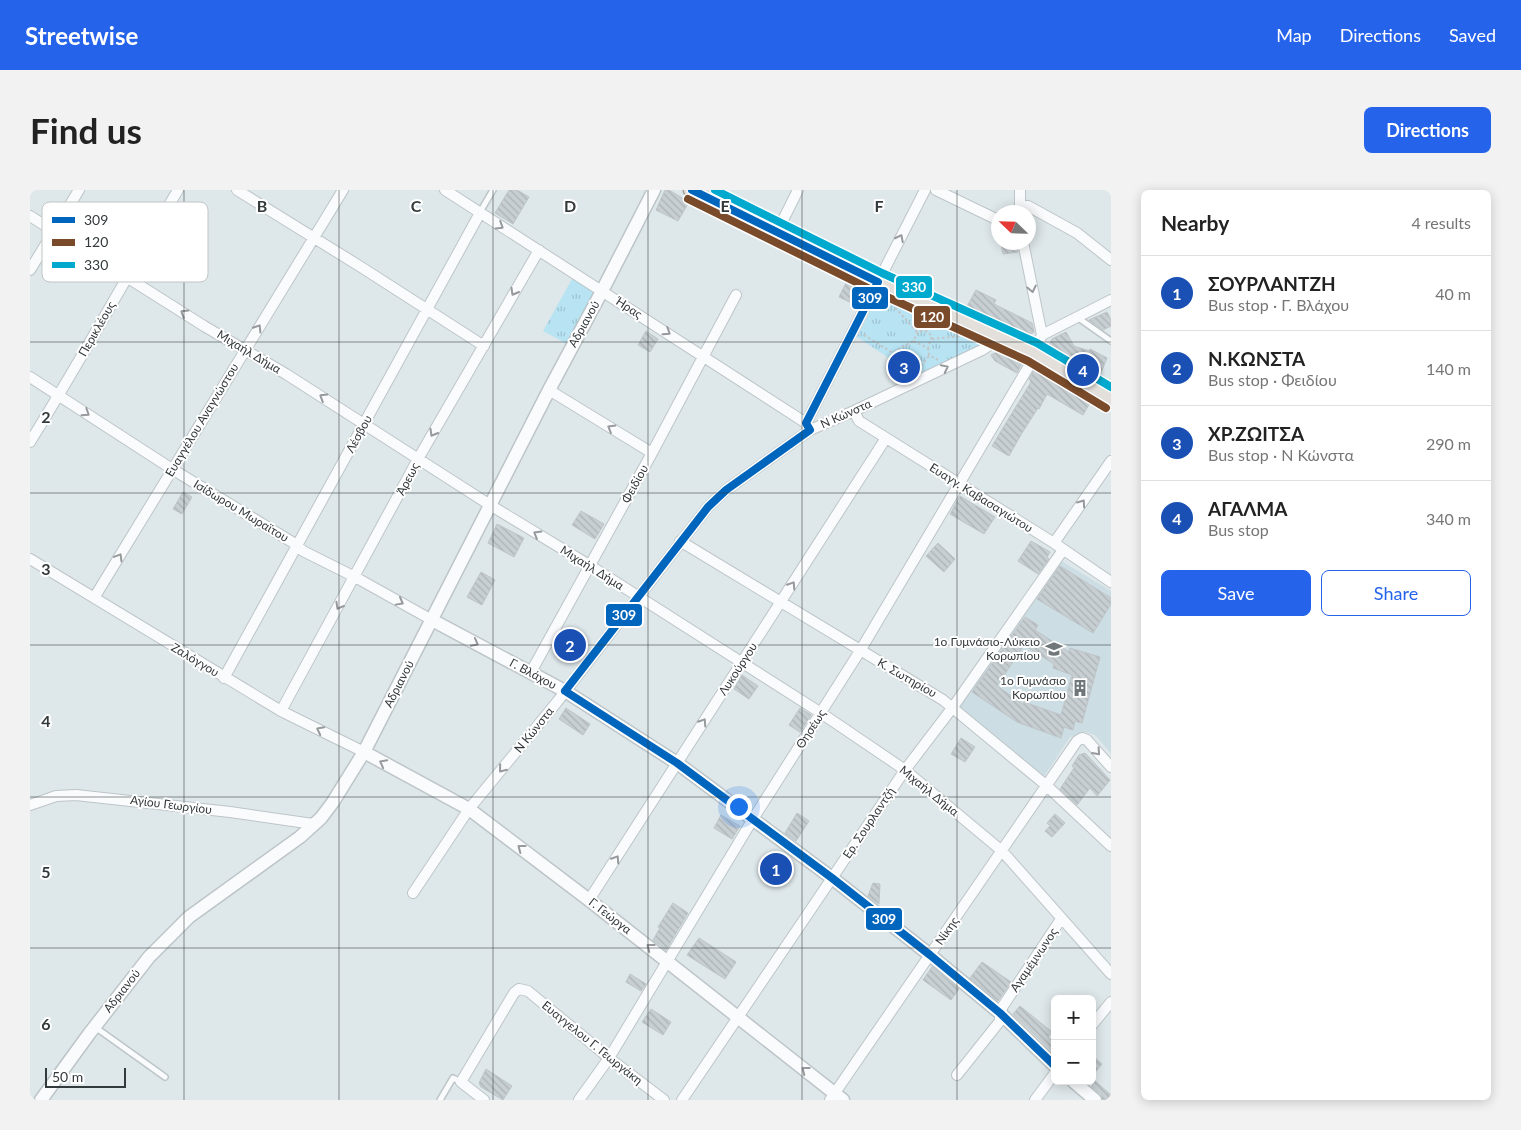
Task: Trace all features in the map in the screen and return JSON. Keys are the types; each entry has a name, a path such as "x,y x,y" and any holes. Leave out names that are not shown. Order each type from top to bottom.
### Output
{"main road":[{"path":"692,190 883,284 975,324 1033,352 1111,399"}],"street":[{"path":"72,202 79,190"},
{"name":"Περικλέους","path":"171,202 178,190"},
{"path":"237,190 484,346"},
{"name":"Ευαγγέλου Αναγνώστου","path":"94,598 343,190"},
{"name":"Ήρας","path":"445,190 704,356 808,426"},
{"name":"Αδριανού","path":"41,1100 95,1026 149,957 189,917 300,837 333,802 364,752 549,390 654,190"},
{"path":"777,232 798,190"},
{"path":"808,426 852,333 883,284 925,190"},
{"path":"936,190 991,217"},
{"path":"1020,190 1020,205"},
{"path":"1036,210 1077,233 1111,260"},
{"name":"Λέσβου","path":"224,678 480,213"},
{"name":"Μιχαήλ Δήμα","path":"30,216 42,224"},
{"path":"30,270 42,250"},
{"name":"Άρεως","path":"281,710 418,459 539,250"},
{"path":"1025,250 1042,335 1111,300"},
{"name":"Περικλέους","path":"30,442 59,396 123,282"},
{"name":"Μιχαήλ Δήμα","path":"134,282 589,565 905,770 1002,851 1111,974"},
{"name":"Φειδίου","path":"531,672 652,453 736,295"},
{"name":"Ν Κώνστα","path":"413,893 469,809 566,691 708,507 726,490 808,426 854,411 948,366 993,343 998,335"},
{"name":"Θησέως","path":"579,1100 609,1058 666,960 860,651 1029,366 1033,352 1042,335"},
{"name":"Ισίδωρου Μωραϊτου","path":"30,377 172,469 304,550 432,620"},
{"path":"549,390 652,453"},
{"name":"Ευαγγ. Καβασαγιώτου","path":"854,411 859,421 1054,543 1111,582"},
{"name":"Λυκούργου","path":"589,900 886,438"},
{"path":"1054,543 1111,461"},
{"name":"Κ. Σωτηρίου","path":"680,541 953,707 1048,786 1111,846"},
{"name":"Ερ. Σουρλαντζή","path":"682,1100 905,770 953,707 1063,550"},
{"name":"Ζαλόγγου","path":"30,559 224,678 281,710 364,752"},
{"name":"Γ. Βλάχου","path":"432,620 566,691 677,763 832,878 930,955 1000,1013 1051,1062"},
{"name":"Νίκης","path":"836,1098 930,955 1077,742 1082,738 1087,740 1111,767"},
{"name":"Γ. Γεώργα","path":"364,752 469,809 666,960 836,1098"},
{"name":"Αγίου Γεωργίου","path":"30,805 56,796 76,795 230,812 313,824"},
{"name":"Αγαμέμνωνος","path":"957,1075 1000,1021 1000,1013 1003,1006 1061,919"},
{"name":"Ευαγγελου Γ. Γεωργάκη","path":"461,1082 514,993 520,989 528,991 609,1058 664,1100"},
{"path":"1096,1021 1111,1002"},
{"path":"1035,1100 1051,1078"},
{"path":"461,1082 484,1100"},
{"path":"1078,1085 1095,1100"}],"lane":[{"name":"Λέσβου","path":"480,213 493,190"},
{"path":"1077,317 1111,341"},
{"path":"95,1026 165,1077"},
{"path":"440,1100 453,1078 461,1082"}],"path":[{"path":"883,284 885,296 917,332"},
{"path":"932,339 969,335 975,324"},
{"path":"852,333 859,332 893,354 913,341 917,332 922,330 930,333 932,339 928,348 929,355 948,366"},
{"path":"913,341 928,348"}],"shaded area":[{"name":"1ο Γυμνάσιο-Λύκειο Κορωπίου","path":"1058,559 1111,591 1111,753 1095,735 1084,732 1070,737 1043,778 959,707"}],"green space":[{"path":"572,279 595,293 569,345 543,331"},
{"path":"882,288 988,340 983,346 918,377 857,337"}],"building":[{"path":"509,190 517,190 529,197 513,224 495,213"},
{"path":"665,190 669,190 689,202 678,221 656,210"},
{"path":"1002,250 1018,250 1018,252 1003,254"},
{"path":"848,279 867,288 858,306 839,297"},
{"path":"976,290 996,300 994,304 1032,323 1034,332 1026,338 965,310"},
{"path":"1107,312 1111,320 1111,326 1103,330 1089,320"},
{"path":"646,331 658,339 650,352 638,345"},
{"path":"1066,332 1074,346 1089,351 1090,349 1107,358 1100,375 1047,349 1052,339"},
{"path":"1003,349 1024,359 1017,373 995,361 991,355"},
{"path":"1036,366 1092,399 1083,415 1047,394 1009,456 992,446 1031,382 1029,379"},
{"path":"183,492 192,497 182,514 173,509"},
{"path":"960,496 995,517 984,534 950,514"},
{"path":"581,511 604,524 595,539 572,525"},
{"path":"497,524 524,538 514,557 488,543"},
{"path":"1031,541 1050,552 1047,557 1049,559 1038,574 1018,561"},
{"path":"938,543 955,559 944,572 926,556"},
{"path":"1060,566 1111,598 1111,604 1093,633 1037,599"},
{"path":"481,572 495,580 482,605 467,597"},
{"path":"1025,617 1038,625 1035,630 1069,652 1070,648 1100,657 1082,723 1075,721 1073,730 1064,727 1061,738 1017,722 972,692","holes":["1024,645 1054,664 1053,668 1072,675 1061,715 1024,702 1023,704 997,686"]},
{"path":"742,675 758,686 749,699 734,689"},
{"path":"566,708 590,724 583,735 559,719"},
{"path":"800,708 811,715 800,732 789,725"},
{"path":"961,738 975,747 965,762 951,754"},
{"path":"1085,753 1110,780 1097,796 1090,788 1077,805 1060,789 1074,768 1072,766 1079,755"},
{"path":"797,813 809,821 796,841 785,833"},
{"path":"1055,814 1065,823 1052,837 1045,831 1050,826 1047,823"},
{"path":"721,815 740,826 732,839 714,828"},
{"path":"873,883 880,884 879,904 868,896"},
{"path":"673,903 688,913 666,950 653,940 660,928 658,927"},
{"path":"699,938 736,962 725,979 687,955"},
{"path":"982,962 1011,982 998,1001 970,978"},
{"path":"932,967 959,989 951,1000 923,980"},
{"path":"630,974 646,984 641,991 626,982"},
{"path":"1020,1006 1051,1031 1048,1037 1051,1040 1051,1050 1013,1014"},
{"path":"651,1009 671,1022 663,1035 642,1022"},
{"path":"1096,1059 1102,1064 1096,1071"},
{"path":"486,1069 512,1086 503,1100 481,1087 479,1083"},
{"path":"1096,1082 1111,1095 1111,1100 1103,1100 1101,1094 1092,1085 1096,1085"}],"transit line":[{"name":"309","path":"692,190 878,282 806,423 810,430 726,490 708,507 565,691 677,763 832,878 1000,1013 1051,1062"},
{"name":"330","path":"715,190 882,273 1037,343 1111,387"},
{"name":"120","path":"688,199 874,291 1028,361 1106,408"}],"place":[{"name":"ΧΡ.ΖΩΙΤΣΑ","path":"904,367"},
{"name":"ΑΓΑΛΜΑ","path":"1083,370"},
{"name":"Ν.ΚΩΝΣΤΑ","path":"570,645"},
{"name":"1ο Γυμνάσιο-Λύκειο Κορωπίου","path":"1054,649"},
{"name":"1ο Γυμνάσιο Κορωπίου","path":"1080,688"},
{"name":"ΣΟΥΡΛΑΝΤΖΗ","path":"776,869"}]}
